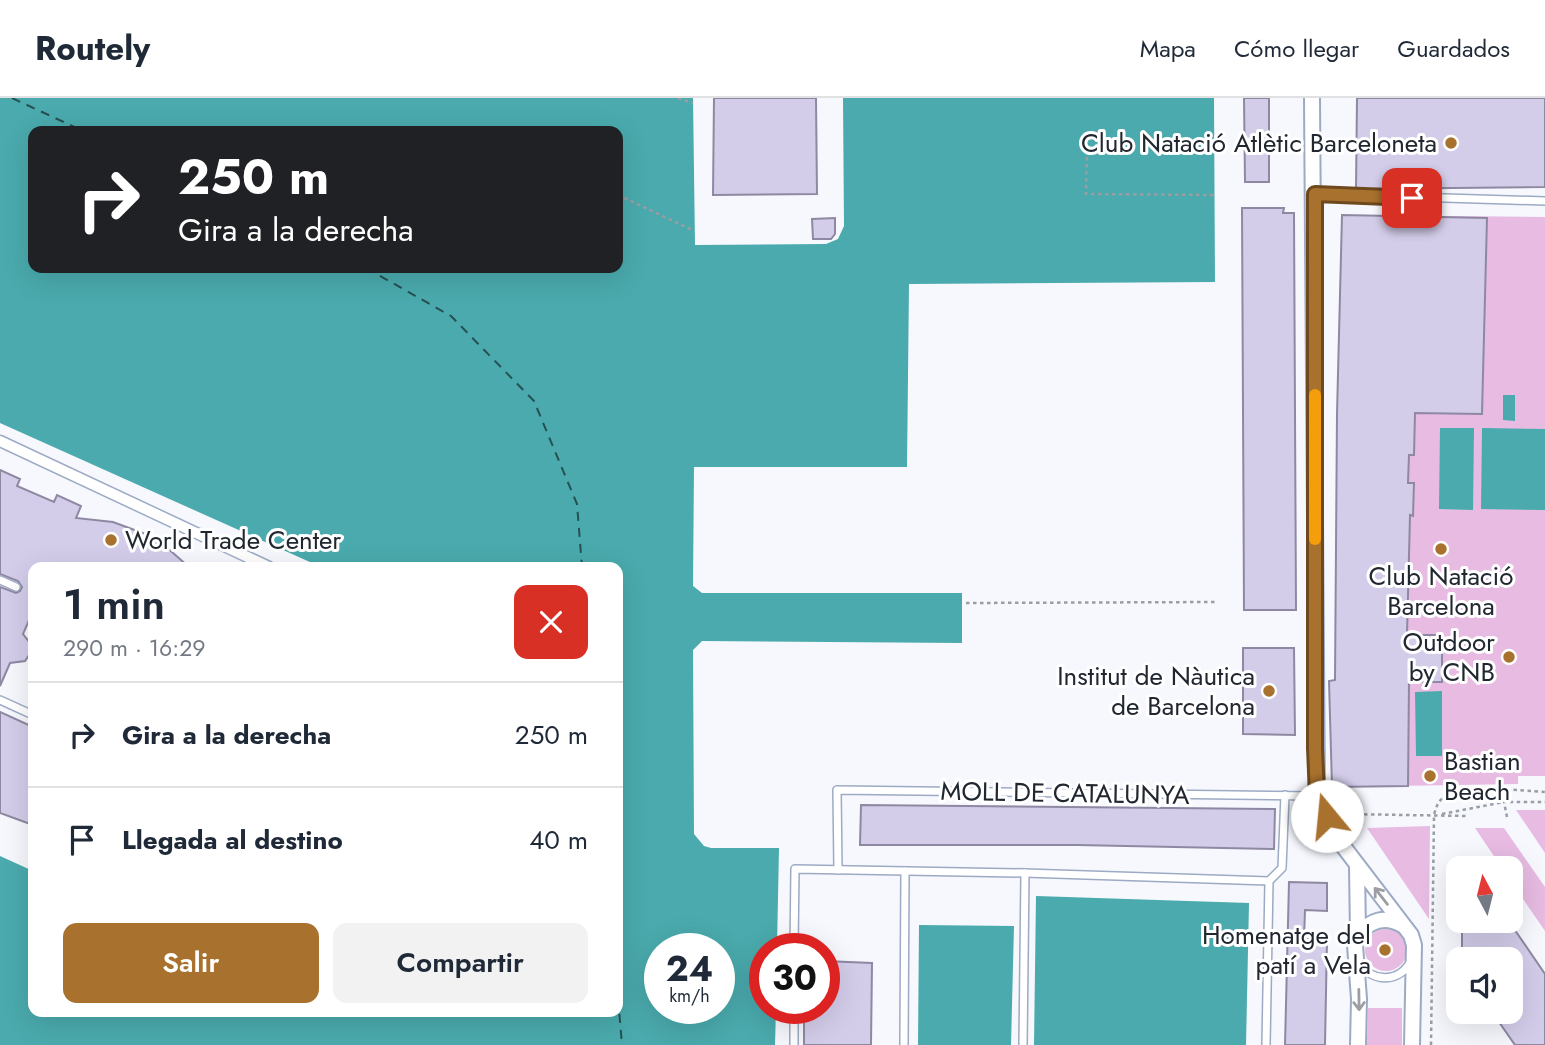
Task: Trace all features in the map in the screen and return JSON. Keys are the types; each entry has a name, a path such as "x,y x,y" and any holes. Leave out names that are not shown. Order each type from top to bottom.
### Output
{"street":[{"path":"1312,98 1315,194 1317,796 1343,846 1411,935 1414,945 1412,1045"},
{"path":"0,441 258,562"},
{"path":"1357,866 1358,935 1355,945 1359,999 1358,1045"},
{"path":"1358,935 1375,920 1391,919 1405,926"}],"lane":[{"path":"1315,194 1545,201"},
{"path":"0,580 16,587"},
{"path":"0,700 28,713"},
{"name":"MOLL DE CATALUNYA","path":"838,870 837,790 1317,796"},
{"path":"1266,1045 1269,881 1282,868 1289,795"},
{"path":"794,933 795,869 1269,881"},
{"path":"904,1045 905,871"},
{"path":"1023,1045 1026,873"},
{"path":"1356,956 1367,972 1385,978 1404,972 1414,956"},
{"path":"794,1024 794,1045"}],"path":[{"path":"678,98 693,103"},
{"path":"1087,150 1086,194 1214,195"},
{"path":"623,197 694,231"},
{"path":"966,603 1216,602"},
{"path":"1432,1045 1434,815 1437,803 1446,795 1463,790 1545,792"},
{"path":"1434,815 1504,802 1545,802"},
{"path":"1504,802 1507,817"},
{"path":"1343,814 1467,816"}],"shaded area":[{"name":"Club Natació Barcelona","path":"1342,215 1545,217 1545,776 1518,776 1518,784 1332,787 1329,681 1335,680"},
{"path":"1516,810 1545,810 1545,853"},
{"path":"1430,826 1429,919 1367,828"},
{"path":"1475,828 1504,828 1545,887 1545,931 1523,899 1523,856 1494,856"},
{"path":"1386,929 1401,935 1407,950 1401,965 1386,971 1371,965 1365,950 1371,935"},
{"path":"1368,1008 1402,1008 1402,1045 1367,1045"}],"water":[{"path":"0,98 693,98 695,245 826,244 838,239 844,226 843,98 1214,98 1215,282 909,284 907,467 694,467 693,586 702,593 962,593 962,643 702,641 693,650 694,834 704,846 711,848 779,848 777,933 749,933 749,1024 776,1024 775,1045 0,1045 0,856 28,869 28,1017 623,1017 623,562 310,562 0,423"},
{"path":"1503,395 1515,395 1515,421 1503,420"},
{"path":"1440,428 1474,428 1473,510 1439,509"},
{"path":"1482,428 1545,429 1545,510 1481,509"},
{"path":"1442,691 1442,756 1416,756 1415,692"},
{"path":"1036,896 1249,903 1246,1045 1034,1045"},
{"path":"919,925 1014,926 1011,1045 918,1045"}],"building":[{"path":"714,98 816,98 817,194 713,195"},
{"path":"1244,98 1269,98 1269,182 1245,182"},
{"name":"Club Natació Atlètic Barceloneta","path":"1357,98 1545,98 1545,187 1356,189"},
{"path":"1242,208 1284,208 1283,213 1294,213 1296,610 1244,610"},
{"path":"1342,215 1487,218 1482,414 1415,413 1414,455 1409,455 1408,483 1414,483 1413,516 1410,515 1407,635 1442,635 1442,682 1409,682 1408,786 1332,787 1329,681 1335,680"},
{"path":"835,218 835,234 831,239 813,239 812,219"},
{"path":"0,470 20,479 17,486 54,502 57,495 81,506 76,518 113,522 148,535 183,562 28,562 28,622 23,634 28,640 28,656 25,661 10,663 0,686 0,587 16,593 22,587 18,581 0,574"},
{"name":"Institut de Nàutica de Barcelona","path":"1243,648 1294,648 1295,735 1243,734"},
{"path":"0,712 28,725 28,823 0,813"},
{"path":"861,805 1275,809 1274,849 860,845"},
{"path":"1289,882 1327,883 1327,911 1305,910 1304,939 1327,940 1325,1045 1285,1045"},
{"path":"1462,933 1517,933 1545,974 1545,1045 1515,1045 1500,1024 1523,1024 1523,947 1462,947"},
{"path":"840,962 872,963 871,1045 804,1045 804,1024 840,1024"}],"ferry route":[{"path":"12,98 72,126"},
{"path":"375,273 451,316 534,401 577,504 582,562"},
{"path":"620,1017 622,1045"}],"slow traffic":[{"path":"1315,395 1315,539"}],"place":[{"name":"Club Natació Atlètic Barceloneta","path":"1451,143"},
{"name":"World Trade Center","path":"111,540"},
{"name":"Club Natació Barcelona","path":"1441,549"},
{"name":"Outdoor by CNB","path":"1509,657"},
{"name":"Institut de Nàutica de Barcelona","path":"1269,691"},
{"name":"Bastian Beach","path":"1430,776"},
{"name":"Homenatge del patí a Vela","path":"1385,950"}],"route":[{"path":"1327,816 1317,796 1315,748 1315,194 1412,198"}]}
